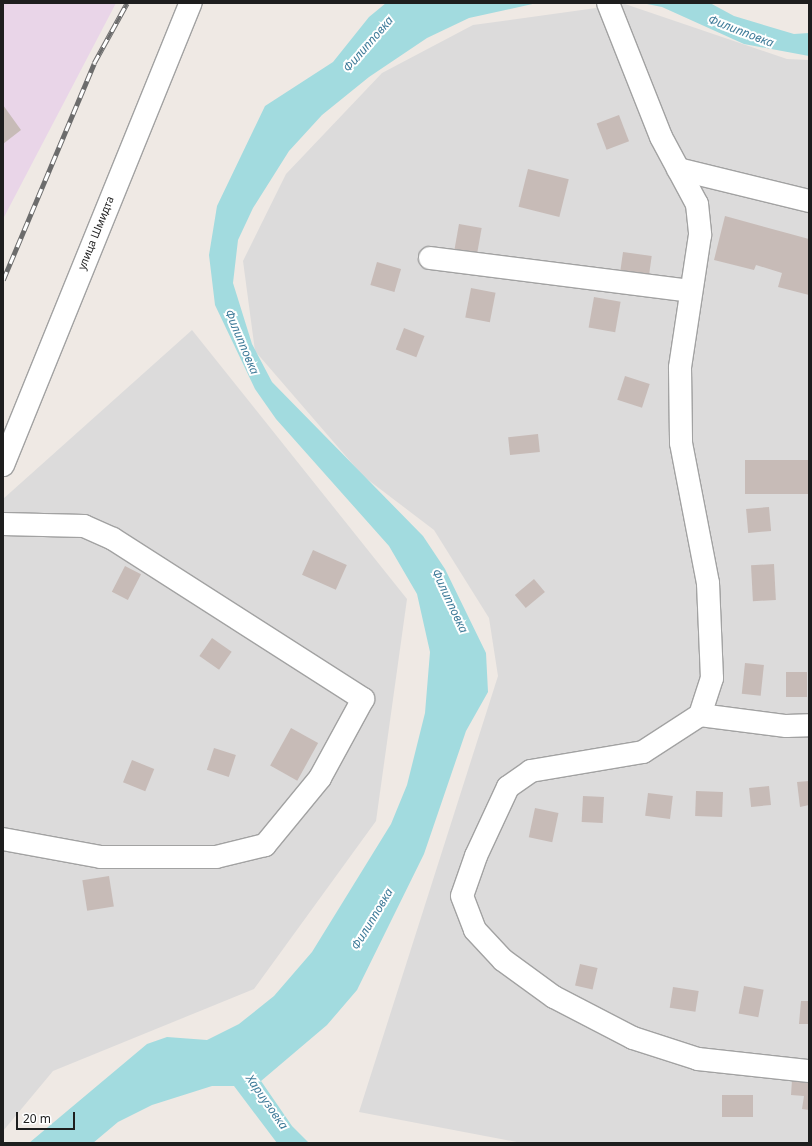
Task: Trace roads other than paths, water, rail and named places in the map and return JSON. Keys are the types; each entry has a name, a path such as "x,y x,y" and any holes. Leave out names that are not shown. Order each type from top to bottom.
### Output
{"street":[{"name":"улица Шмидта","path":"3,464 191,3"},
{"path":"608,3 620,35 678,169 697,204 700,234 680,368 681,443 708,583 712,678 700,715 643,752 531,771 508,787 476,856 462,896 476,930 503,960 554,997 633,1038 698,1059 809,1071"},
{"path":"678,169 809,201"},
{"path":"430,258 691,291"},
{"path":"3,524 84,526 113,539 364,699 320,778 265,845 216,857 101,857 3,839"},
{"path":"700,715 786,726 809,725"}],"water":[{"path":"386,3 537,3 469,18 427,38 369,77 322,115 289,151 253,208 238,240 233,283 252,344 272,382 423,536 445,569 486,653 488,692 466,731 424,854 357,990 327,1025 261,1081 292,1126 309,1143 277,1143 234,1086 212,1086 152,1105 118,1122 93,1143 29,1143 147,1044 167,1037 207,1040 239,1024 274,996 312,952 391,824 407,785 425,713 430,652 417,594 389,546 276,419 255,389 215,305 209,255 217,206 265,106 333,62 369,17"},
{"name":"Филипповка","path":"642,3 710,3 734,16 794,34 809,33 809,56 744,44 662,7"}],"railway":[{"path":"3,280 94,63 127,3"}],"water label":[{"name":"Хариузовка","path":"267,1102"}]}
